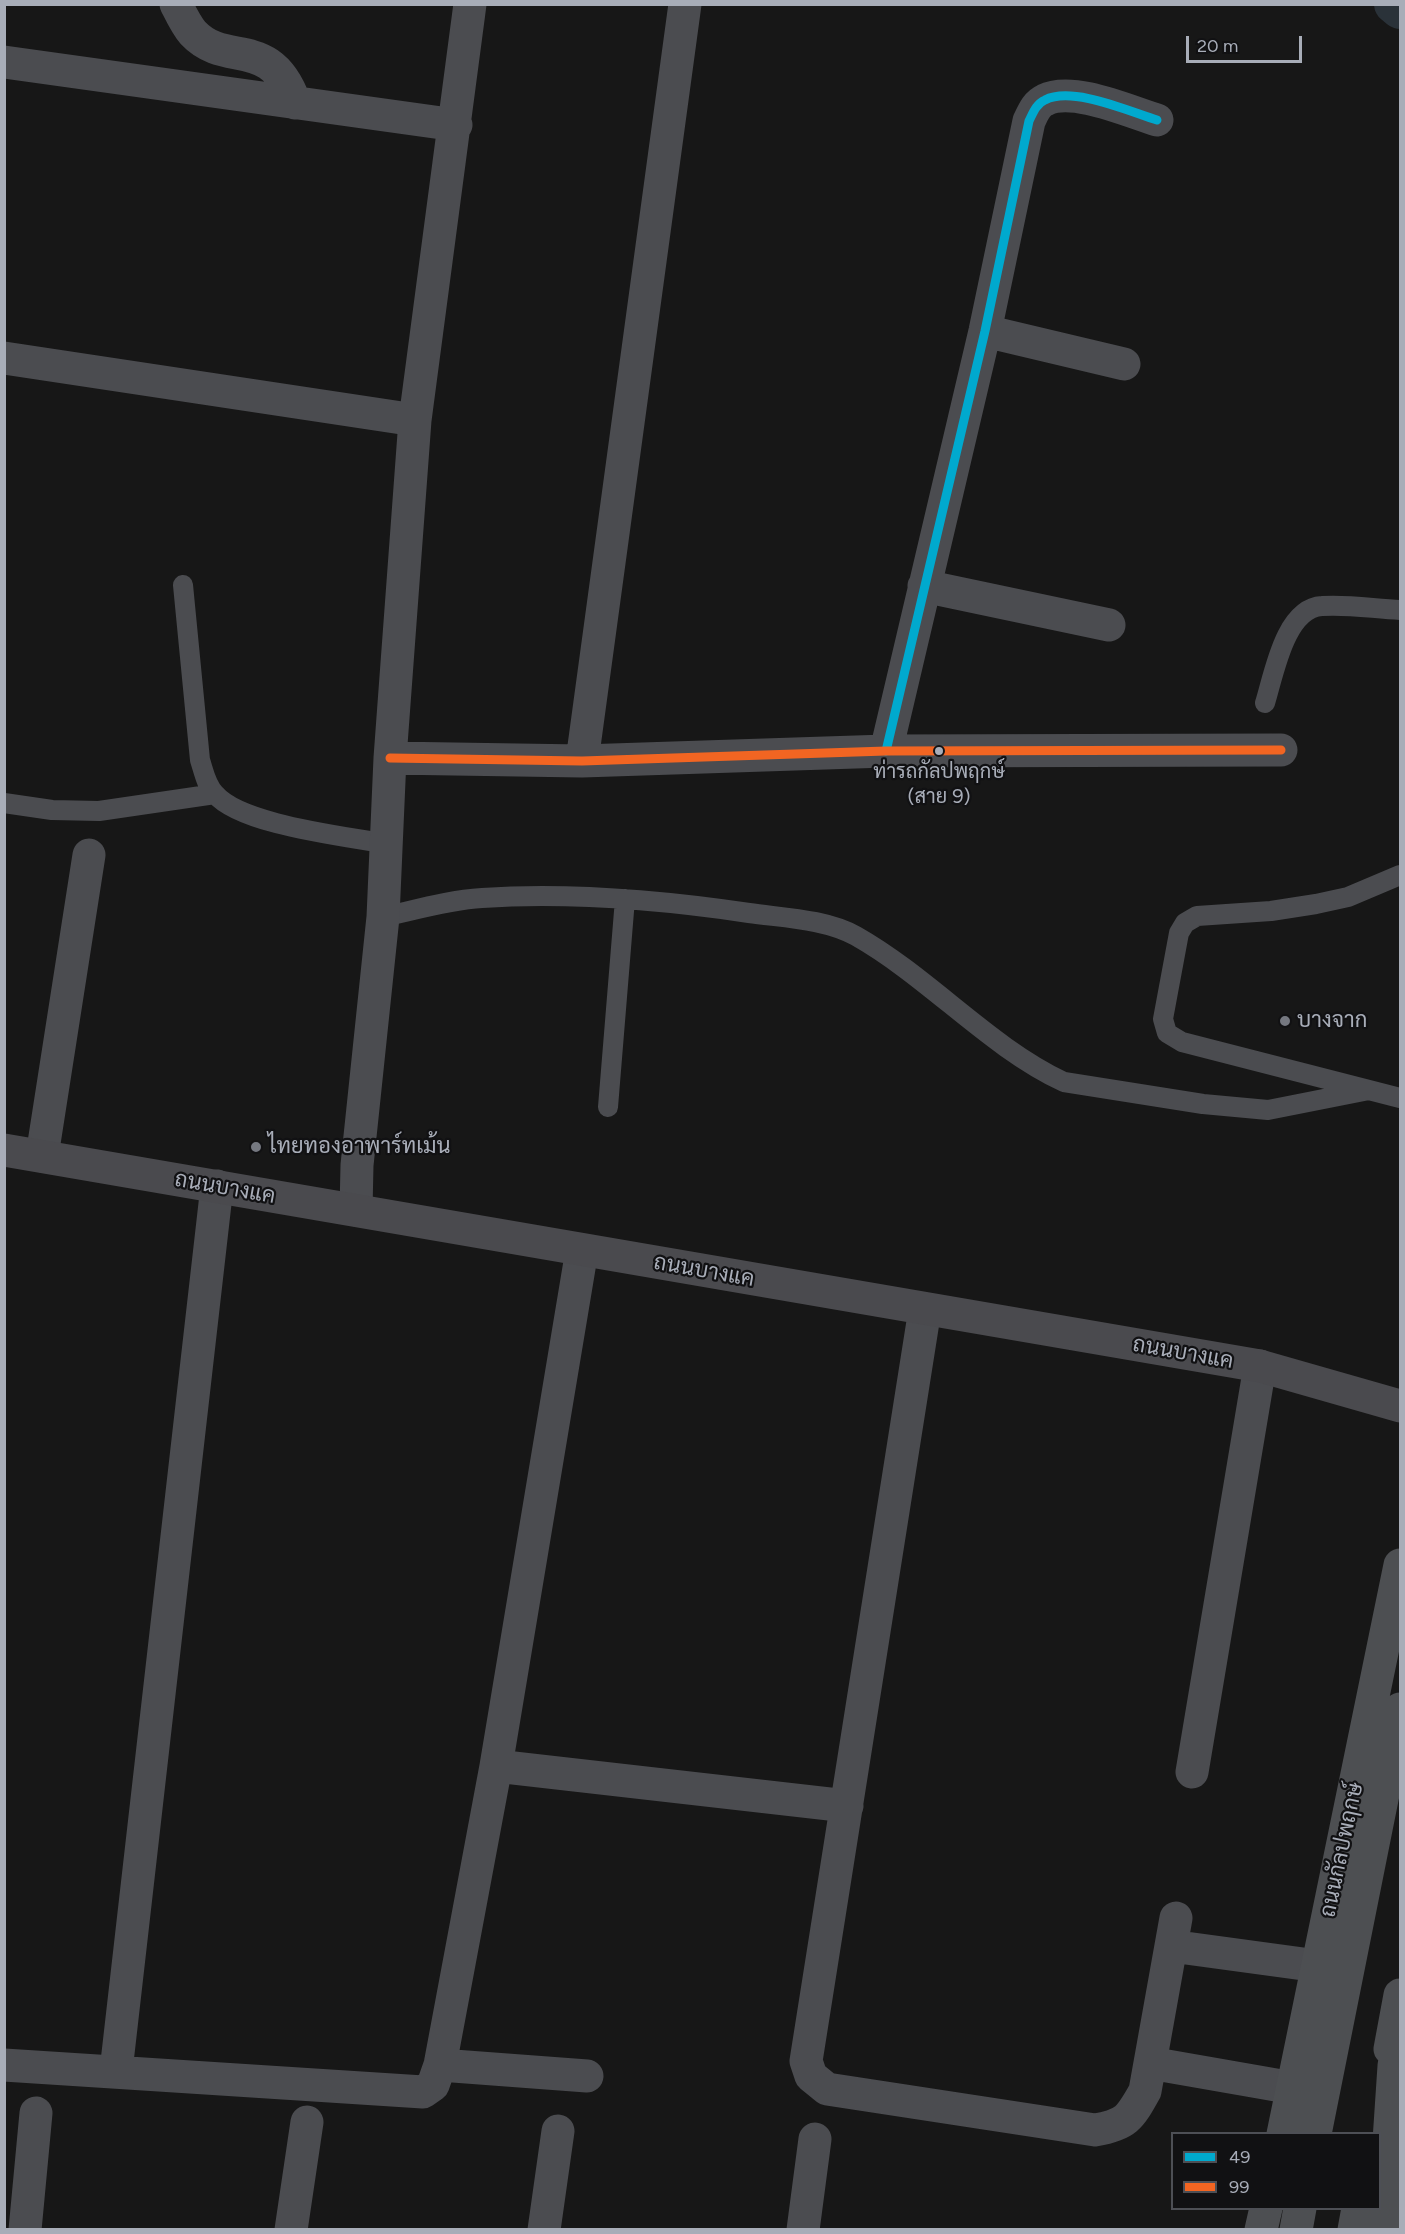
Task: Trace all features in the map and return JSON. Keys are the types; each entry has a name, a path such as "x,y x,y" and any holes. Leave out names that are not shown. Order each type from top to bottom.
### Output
{"main road":[{"name":"ถนนบางแค","path":"4,1150 1260,1366 1401,1406"},
{"name":"ถนนกัลปพฤกษ์","path":"1283,2132 1401,1565"},
{"name":"ถนนกัลปพฤกษ์","path":"1315,2132 1401,1709"},
{"path":"1373,2132 1401,1995"},
{"path":"1383,2229 1394,2066 1401,2029"},
{"path":"1261,2229 1266,2210"},
{"path":"1296,2229 1300,2210"},
{"path":"1354,2229 1358,2210"}],"street":[{"path":"176,4 194,33 209,44 265,60 278,70 288,83 295,103"},
{"path":"356,1210 357,1165 383,917 390,758 415,420 456,125 470,4"},
{"path":"582,761 685,4"},
{"path":"4,62 456,125"},
{"path":"886,751 985,331 1024,138 1035,108 1043,100 1062,94 1084,98 1157,120"},
{"path":"985,331 1124,363"},
{"path":"4,358 415,420"},
{"path":"924,586 1109,625"},
{"path":"390,758 582,761 886,751 1281,750"},
{"path":"42,1156 89,855"},
{"path":"116,2071 217,1186"},
{"path":"4,2065 423,2092 433,2085 440,2065 496,1766 582,1250"},
{"path":"925,1309 806,2061 811,2076 827,2089 1095,2130 1118,2126 1132,2114 1146,2091 1174,1932 1318,1966"},
{"path":"1192,1772 1260,1366"},
{"path":"496,1766 847,1806"},
{"path":"1150,2063 1293,2088"},
{"path":"440,2065 587,2076"},
{"path":"25,2229 36,2113"},
{"path":"291,2229 308,2122"},
{"path":"544,2229 558,2131"},
{"path":"802,2229 815,2139"}],"lane":[{"path":"183,585 200,760 207,781 215,794 230,807 252,817 386,844"},
{"path":"1265,703 1289,630 1302,613 1320,606 1401,610"},
{"path":"4,803 52,810 99,811 215,794"},
{"path":"1401,875 1337,899 1270,911 1197,916 1185,923 1179,933 1163,1019 1167,1033 1182,1042 1401,1098"},
{"path":"383,917 479,898 558,895 680,903 812,922 853,935 904,966 1007,1047 1043,1073 1064,1082 1203,1104 1268,1110 1369,1090"},
{"path":"608,1107 625,899"}],"waterway":[{"path":"1394,4 1400,9"}],"transit line":[{"name":"49","path":"886,751 985,331 1029,121 1039,104 1056,96 1100,101 1157,120"},
{"name":"99","path":"390,758 582,761 886,751 1281,750"}],"place":[{"name":"ท่ารถกัลปพฤกษ์ (สาย 9)","path":"939,751"},
{"name":"บางจาก","path":"1285,1021"},
{"name":"ไทยทองอาพาร์ทเม้น","path":"256,1147"}]}
